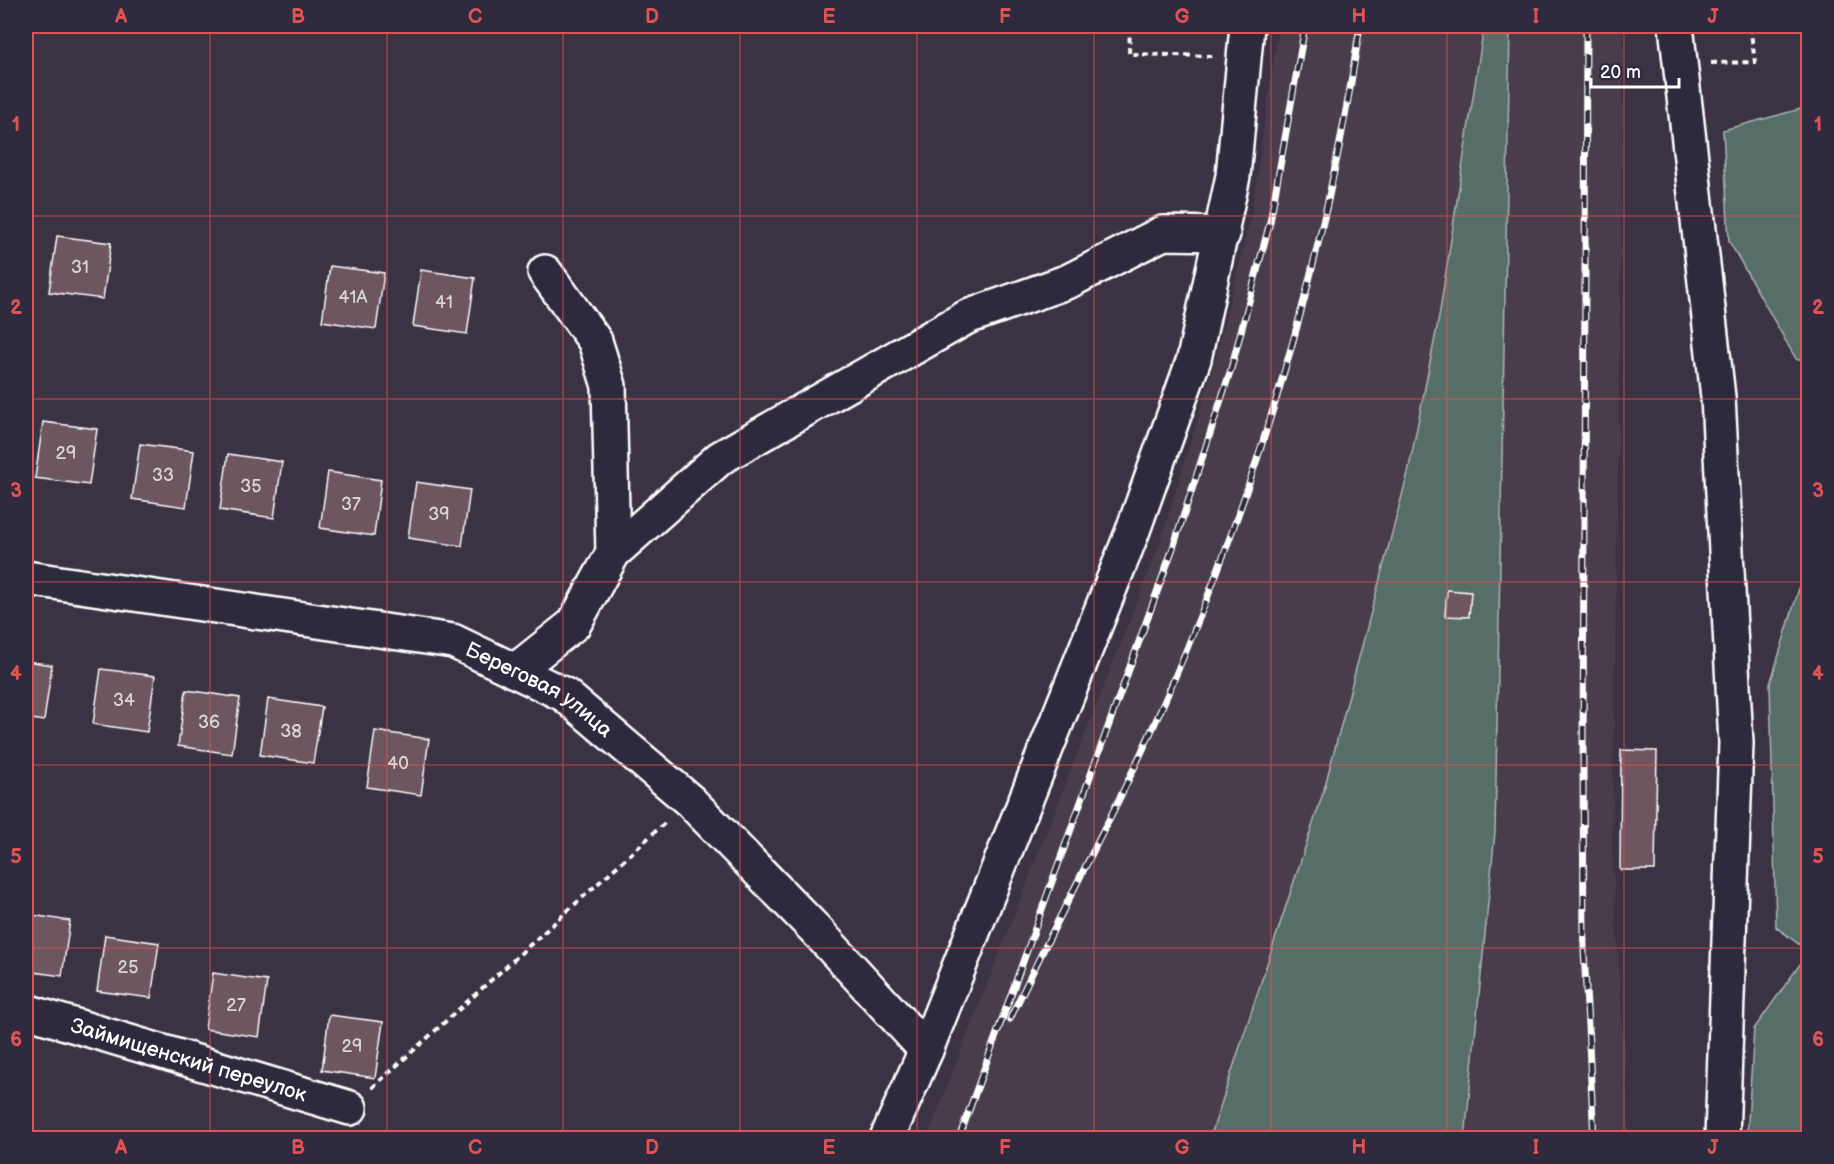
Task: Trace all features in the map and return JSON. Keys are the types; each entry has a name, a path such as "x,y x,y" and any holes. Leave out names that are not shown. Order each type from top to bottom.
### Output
{"street":[{"path":"887,1138 926,1050 1132,533 1194,359 1223,234 1233,176 1247,26"},
{"path":"1676,26 1718,397 1736,743 1722,1138"},
{"path":"515,671 574,624 613,553 720,458 967,317 1069,281 1162,233 1223,234"},
{"path":"545,272 595,341 609,386 613,553"},
{"name":"Береговая улица","path":"26,578 453,641 565,695 690,801 816,930 926,1050"},
{"name":"Займищенский переулок","path":"26,1011 350,1108"}],"path":[{"path":"1130,26 1129,54 1209,56"},
{"path":"1681,64 1755,62 1750,26"},
{"path":"350,1108 690,801"}],"shaded area":[{"path":"1279,26 1624,26 1612,853 1629,1138 927,1138 1160,543 1215,361 1251,216"}],"green space":[{"path":"1484,26 1510,26 1495,832 1465,1138 1210,1138 1323,793 1408,473 1439,317"},
{"path":"1808,107 1808,363 1796,359 1729,241 1723,130"},
{"path":"1808,559 1808,951 1776,927 1770,684"},
{"path":"1808,953 1808,1138 1747,1138 1754,1029"}],"building":[{"path":"57,236 111,243 103,299 49,292"},
{"path":"330,266 384,273 376,329 322,321"},
{"path":"421,270 475,278 467,334 413,326"},
{"path":"43,422 97,429 89,485 35,478"},
{"path":"140,444 194,451 186,507 132,499"},
{"path":"228,454 282,462 274,518 220,510"},
{"path":"328,472 381,480 374,536 320,528"},
{"path":"416,482 470,490 462,546 408,538"},
{"path":"1447,590 1471,592 1469,617 1445,616"},
{"path":"26,661 52,665 44,721 26,718"},
{"path":"101,669 155,676 147,732 93,724"},
{"path":"186,690 240,698 232,754 178,746"},
{"path":"268,699 322,707 313,763 260,755"},
{"path":"375,731 429,739 421,795 367,787"},
{"path":"1621,750 1657,751 1655,870 1620,870"},
{"path":"26,914 70,921 62,976 26,971"},
{"path":"105,935 159,943 151,998 97,991"},
{"path":"213,973 267,981 259,1037 205,1029"},
{"path":"329,1015 383,1022 375,1078 322,1070"}],"railway":[{"path":"959,1138 1173,548 1231,369 1270,222 1305,26"},
{"path":"1010,1019 1148,739 1200,617 1231,535 1285,368 1308,284 1346,112 1360,26"},
{"path":"1586,26 1584,951 1594,1138"}]}
